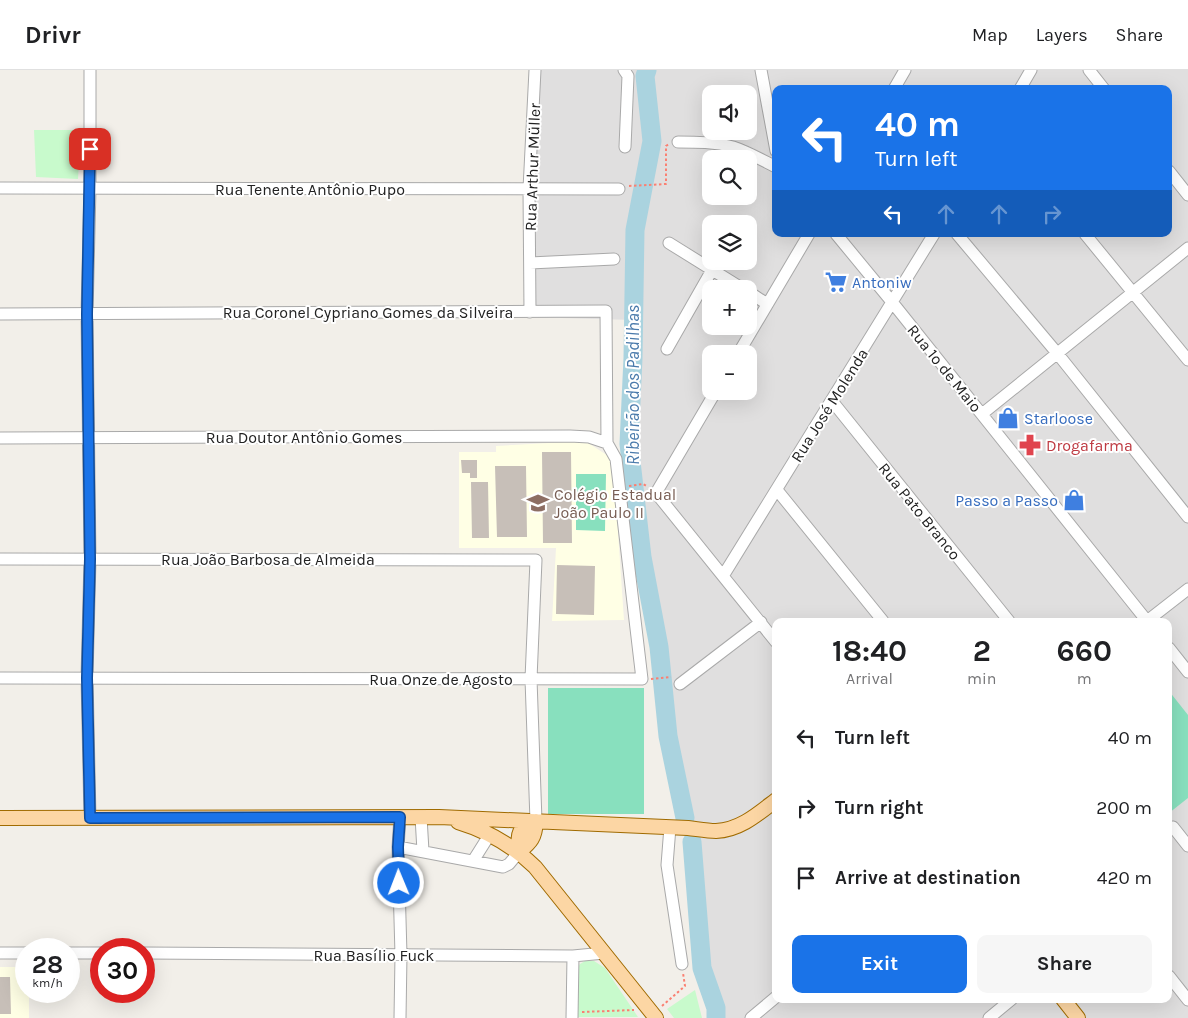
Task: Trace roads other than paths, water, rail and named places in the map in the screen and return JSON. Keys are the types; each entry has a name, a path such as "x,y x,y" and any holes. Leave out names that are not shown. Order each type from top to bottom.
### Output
{"main road":[{"path":"0,818 439,817 670,827 714,831 731,829 746,822 772,803"},
{"path":"439,817 490,834 519,852 544,877 653,1014"},
{"path":"519,852 531,842 536,821"},
{"path":"1066,1003 1078,1018"}],"street":[{"path":"90,70 87,314 90,559 87,678 90,818"},
{"name":"Rua Arthur Müller","path":"530,312 529,189 536,70"},
{"path":"624,70 628,76 625,147"},
{"path":"761,70 772,130"},
{"path":"896,85 905,70"},
{"path":"1022,85 1031,70"},
{"path":"1089,70 1101,85"},
{"path":"678,142 720,144 744,151 772,165"},
{"path":"1172,175 1188,195"},
{"name":"Rua Tenente Antônio Pupo","path":"0,188 624,188"},
{"path":"743,345 806,237"},
{"name":"Rua 1º de Maio","path":"838,237 1145,618"},
{"name":"Rua José Molenda","path":"723,576 932,237"},
{"path":"959,237 1188,517"},
{"path":"1087,237 1188,360"},
{"path":"669,243 702,264"},
{"path":"982,414 1188,248"},
{"path":"530,264 614,259"},
{"path":"667,350 712,270 728,280"},
{"path":"757,297 768,304"},
{"name":"Rua Coronel Cypriano Gomes da Silveira","path":"0,314 606,312 607,442"},
{"path":"711,400 656,494 772,637"},
{"name":"Rua Pato Branco","path":"832,401 1006,618"},
{"name":"Rua Doutor Antônio Gomes","path":"0,438 570,436 589,437 607,442"},
{"name":"Rua Onze de Agosto","path":"0,678 642,679 616,459 607,442"},
{"path":"777,490 881,618"},
{"name":"Rua João Barbosa de Almeida","path":"0,559 536,560 531,679"},
{"path":"1151,618 1188,589"},
{"path":"679,680 761,622"},
{"path":"1172,652 1188,672"},
{"path":"531,679 536,821"},
{"path":"400,817 398,847 401,955 400,1018"},
{"path":"421,817 423,851"},
{"path":"670,827 666,865 682,964"},
{"path":"1173,827 1188,846"},
{"path":"473,861 490,834"},
{"path":"398,847 503,867 509,864 519,852"},
{"path":"0,953 15,953"},
{"name":"Rua Basílio Fuck","path":"155,953 573,956 604,953"},
{"path":"572,1015 573,956"},
{"path":"1172,980 1188,1000"},
{"path":"751,1018 772,1000"},
{"path":"989,1018 1007,1003"}],"waterway":[{"name":"Ribeirão dos Padilhas","path":"647,70 645,76 652,141 635,230 633,358 629,444 642,557 659,647 668,736 685,818"},
{"name":"Ribeirão dos Padilhas","path":"692,842 702,968 716,1008 716,1018"}],"place":[{"name":"Antoniw","path":"836,282"},
{"name":"Starloose","path":"1008,418"},
{"name":"Drogafarma","path":"1030,445"},
{"name":"Passo a Passo","path":"1074,500"},
{"name":"Colégio Estadual João Paulo II","path":"538,503"}]}
